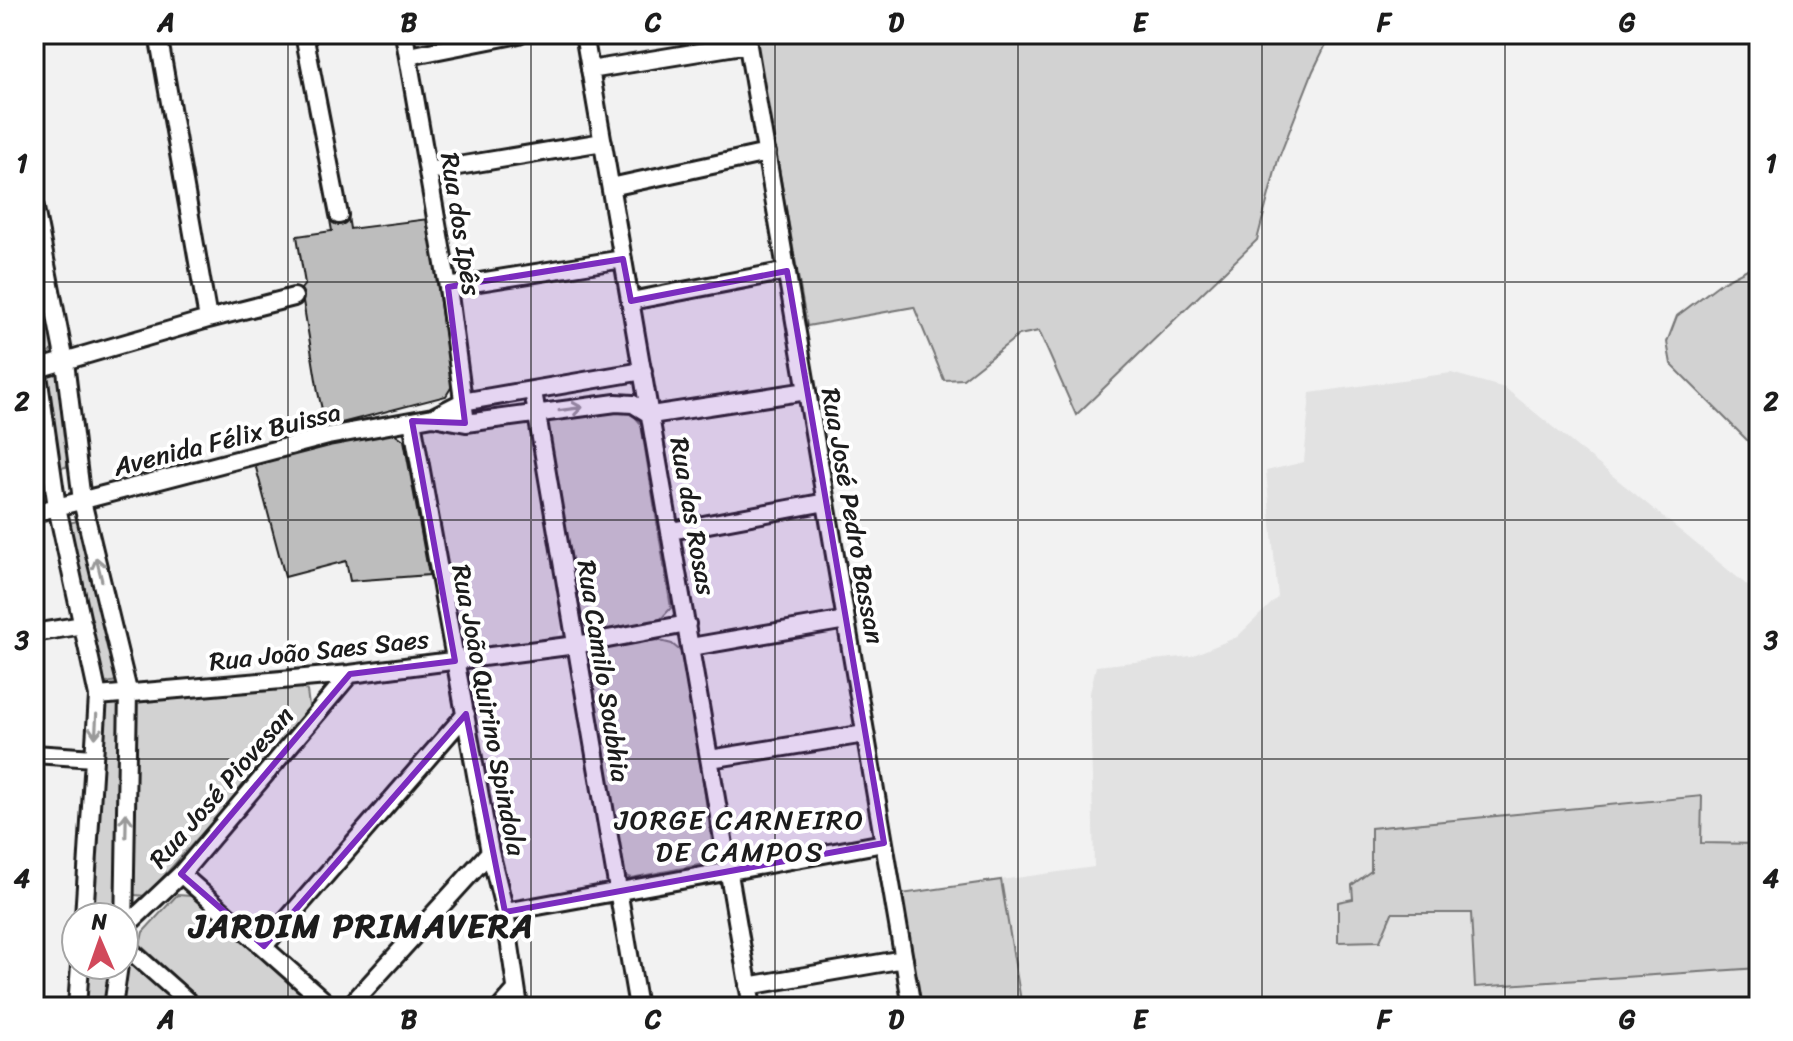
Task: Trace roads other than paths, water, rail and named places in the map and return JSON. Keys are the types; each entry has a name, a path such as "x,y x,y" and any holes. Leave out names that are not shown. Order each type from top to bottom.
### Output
{"street":[{"path":"158,34 208,319"},
{"path":"304,34 339,215"},
{"name":"Rua dos Ipês","path":"404,34 448,287 466,423"},
{"path":"409,56 519,34"},
{"name":"Rua das Rosas","path":"584,34 752,1007"},
{"path":"590,70 747,39"},
{"name":"Rua José Pedro Bassan","path":"747,39 912,1007"},
{"path":"428,171 603,142"},
{"path":"611,187 767,153"},
{"path":"34,203 65,362 82,501 128,691 124,901"},
{"path":"448,287 623,259"},
{"path":"631,301 787,271"},
{"path":"37,369 294,297"},
{"path":"34,347 57,507 98,696 85,901"},
{"name":"Avenida Félix Buissa","path":"34,513 328,436 433,417 462,402 643,371"},
{"name":"Rua Camilo Soubhia","path":"533,391 638,1007"},
{"path":"651,415 807,391"},
{"name":"Avenida Félix Buissa","path":"433,417 466,423 616,403 633,404 651,415"},
{"name":"Rua João Quirino Spindola","path":"412,421 490,852 505,912 517,998"},
{"path":"671,531 826,502"},
{"path":"691,647 846,620"},
{"name":"Rua João Saes Saes","path":"98,696 350,674 576,645 687,624"},
{"path":"34,633 83,625"},
{"name":"Rua José Piovesan","path":"140,914 181,874 350,674"},
{"path":"264,946 466,714"},
{"path":"710,759 865,734"},
{"path":"34,754 94,758"},
{"path":"505,912 884,843"},
{"path":"349,1007 490,852"},
{"path":"181,874 331,1007"},
{"path":"140,959 194,1007"},
{"path":"748,986 904,959"},
{"path":"77,1007 79,981"},
{"path":"113,1007 117,981"},
{"path":"501,1007 517,998"}],"district":[{"name":"JORGE CARNEIRO DE CAMPOS","path":"740,835"},
{"name":"JARDIM PRIMAVERA","path":"362,925"}]}
